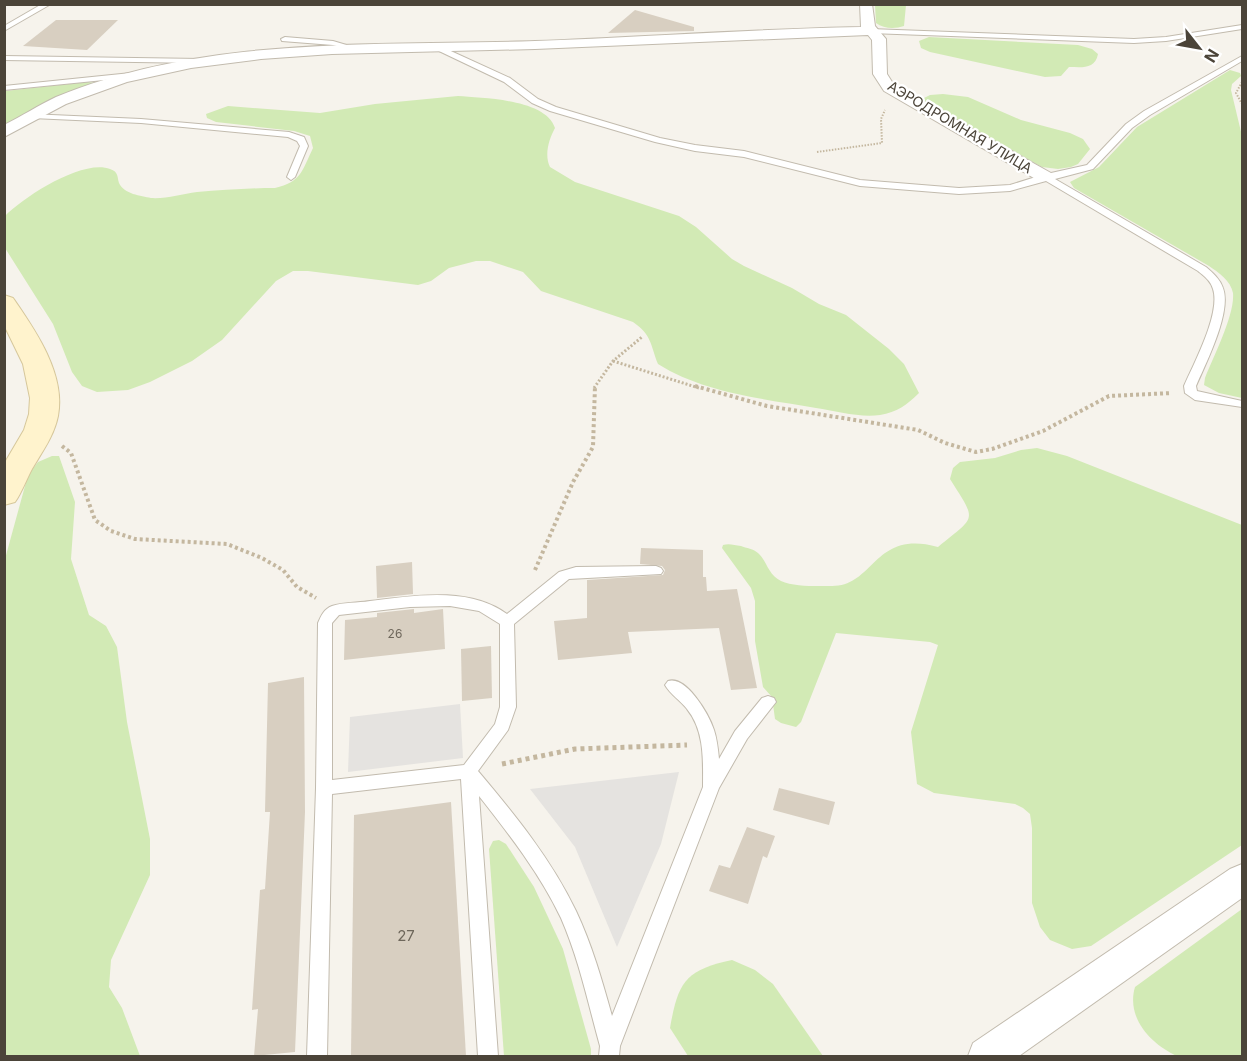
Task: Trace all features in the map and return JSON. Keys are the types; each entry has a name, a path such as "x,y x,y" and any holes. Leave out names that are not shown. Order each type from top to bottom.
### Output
{"main road":[{"path":"4,303 24,332 46,401 39,430 11,476 4,495"}],"street":[{"name":"АЭРОДРОМНАЯ УЛИЦА","path":"866,4 868,27 879,39 882,80 905,98 1045,177"},
{"path":"4,132 32,116 88,91 150,73 289,53 643,41 778,32 870,31"},
{"path":"987,1056 1242,879"}],"lane":[{"path":"4,29 48,4"},
{"path":"870,31 1123,41 1166,39 1242,27"},
{"path":"285,39 356,49"},
{"path":"442,49 507,80 535,101 553,110 676,145 769,160 860,183 988,190 1010,188 1045,177 1079,171 1090,166 1129,126 1147,113 1242,58"},
{"path":"4,58 215,62"},
{"path":"4,88 150,73"},
{"path":"32,116 141,121 289,135 301,139 304,146 291,177"},
{"path":"1045,177 1202,269 1214,280 1221,293 1214,326 1190,386 1191,393 1199,397 1242,404"},
{"path":"507,622 564,575 576,572 656,571"},
{"path":"317,1056 324,788 325,623 328,616 335,610 448,600 469,602 486,608 507,622"},
{"path":"488,1056 469,771 502,726 508,707 507,622"},
{"path":"673,685 691,700 703,719 711,745 711,786"},
{"path":"610,1051 711,786 741,735 768,702"},
{"path":"324,788 469,771"},
{"path":"469,771 517,830 550,878 579,940 610,1051"}],"path":[{"path":"1242,82 1236,93 1242,104"},
{"path":"769,160 786,155 882,143 881,114 905,98"},
{"path":"534,572 573,482 593,447 594,387 613,361 642,337"},
{"path":"613,361 713,393 767,406 918,430 945,443 976,452 992,449 1043,431 1109,396 1191,393"},
{"path":"39,430 71,453 95,520 111,531 135,539 227,544 262,558 283,570 297,587 335,610"},
{"path":"469,771 575,749 711,745"}],"green space":[{"path":"875,5 906,5 904,26 890,28 876,23"},
{"path":"929,37 1078,45 1092,49 1098,54 1091,65 1069,67 1061,76 1045,77 930,52 921,48 919,41"},
{"path":"1230,70 1240,73 1241,76 1232,84 1231,90 1242,136 1242,398 1219,393 1204,385 1231,313 1233,293 1227,281 1209,266 1074,188 1070,182 1099,167 1137,127"},
{"path":"87,82 98,83 5,126 5,91"},
{"path":"930,95 968,97 1021,120 1070,133 1083,139 1090,149 1078,164 1071,167 1058,169 1042,167 920,100"},
{"path":"458,96 497,99 540,111 549,118 555,128 548,147 547,157 550,167 575,182 679,216 696,227 732,259 792,288 819,304 846,315 904,364 919,393 897,410 880,415 864,416 755,398 714,388 676,374 658,364 647,336 633,322 541,291 523,272 490,261 476,261 449,268 431,281 418,285 293,271 276,281 222,340 192,361 128,390 97,392 82,386 72,372 53,324 5,248 5,216 39,190 69,174 84,169 98,167 113,170 121,187 125,190 151,198 197,192 275,188 296,179 313,148 310,136 294,131 216,122 207,118 206,114 228,106 320,113 375,104"},
{"path":"1037,448 1067,456 1242,525 1242,845 1091,946 1072,949 1050,940 1040,927 1032,903 1030,814 1015,804 934,793 917,784 911,732 938,645 930,642 836,633 801,722 796,727 781,723 775,719 772,697 763,687 755,641 755,601 751,588 722,548 723,545 729,544 754,550 761,556 773,575 786,583 812,586 846,584 857,578 887,552 900,546 917,544 938,547 966,523 969,517 968,511 950,479 953,468 960,462 995,458"},
{"path":"52,456 59,456 75,502 71,559 89,615 106,626 117,647 127,722 150,839 150,875 111,960 109,987 122,1008 140,1056 5,1056 5,559 28,475 38,462"},
{"path":"499,840 506,844 534,887 563,949 591,1056 504,1056 489,849 493,841"},
{"path":"1242,909 1242,1056 1199,1058 1177,1056 1149,1037 1142,1028 1134,1009 1135,987"},
{"path":"732,960 755,970 773,984 823,1056 688,1056 670,1028 676,999 686,981 694,974 704,968"}],"shaded area":[{"path":"460,704 463,758 348,772 350,717"},
{"path":"679,772 661,844 617,947 575,847 530,789"}],"building":[{"path":"635,10 694,27 694,31 608,33"},
{"path":"56,20 118,20 87,50 23,46"},
{"path":"641,548 703,550 703,577 706,577 707,591 737,589 757,688 731,690 719,628 628,632 632,653 558,660 554,621 587,618 587,580 663,575 665,570 662,566 640,564"},
{"path":"412,562 413,594 377,598 376,566"},
{"path":"414,609 414,613 443,609 445,649 344,660 345,620 377,617 377,613"},
{"path":"491,646 492,698 462,701 461,649"},
{"path":"304,677 305,812 295,1052 254,1056 258,1009 252,1010 260,890 265,889 270,812 265,812 268,683"},
{"path":"779,788 835,802 829,825 773,810"},
{"path":"451,802 466,1056 351,1056 354,815"},
{"path":"747,827 775,836 767,858 763,856 748,904 709,891 719,865 730,868"}]}
